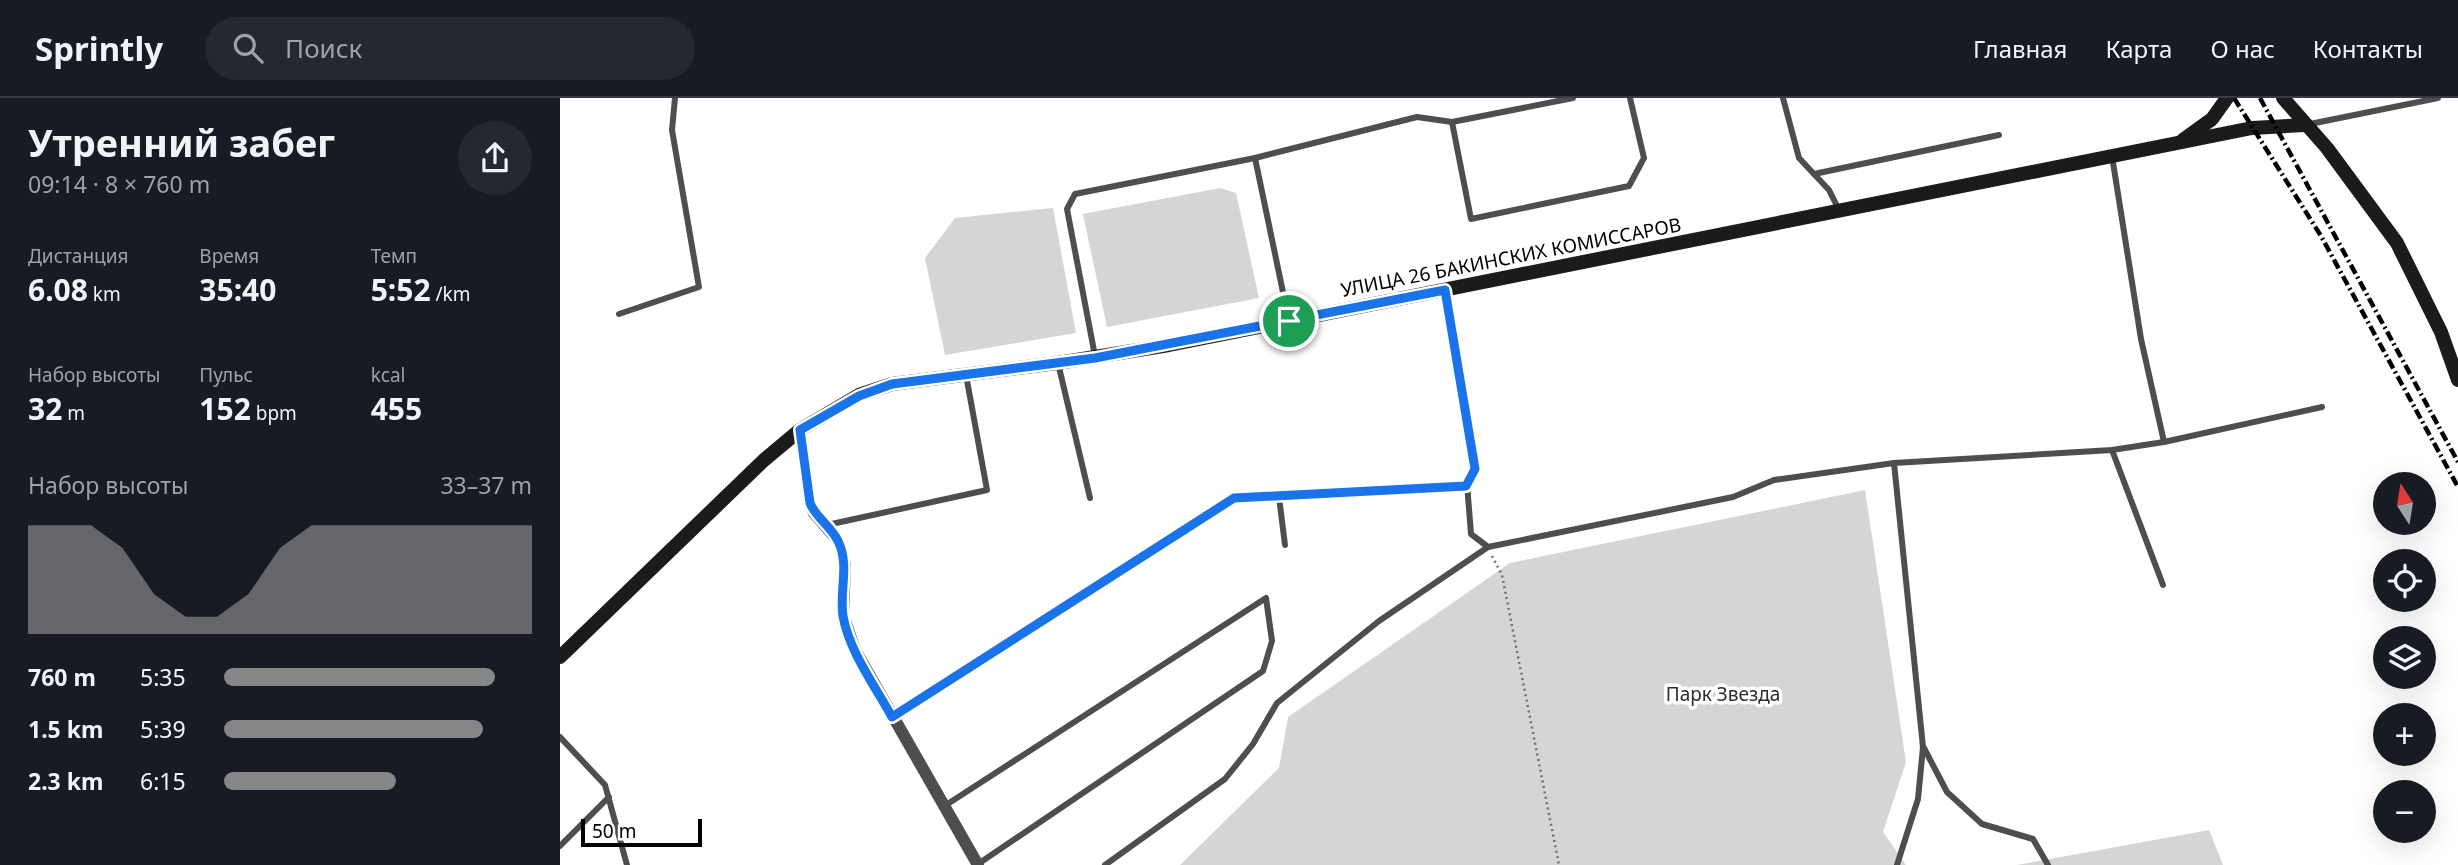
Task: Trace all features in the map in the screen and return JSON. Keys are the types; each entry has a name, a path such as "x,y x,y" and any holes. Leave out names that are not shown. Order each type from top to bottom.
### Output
{"main road":[{"path":"2179,144 2213,119 2227,98"},
{"path":"2283,98 2327,148 2397,243 2441,332 2458,380"},
{"name":"УЛИЦА 26 БАКИНСКИХ КОМИССАРОВ","path":"560,657 764,460 800,430 859,396 892,384 1095,358 2252,128 2304,125"}],"street":[{"path":"800,430 810,503 814,513 839,542 845,565 843,615 855,650 978,864"}],"lane":[{"path":"619,314 699,287 672,130 675,98"},
{"path":"1095,358 1067,209 1075,194 1255,158 1417,117 1452,122 1573,98"},
{"path":"1452,122 1471,219 1629,186 1644,158 1630,98"},
{"path":"1783,98 1799,158 1829,190 1840,212"},
{"name":"УЛИЦА 26 БАКИНСКИХ КОМИССАРОВ","path":"2304,125 2438,98"},
{"path":"1814,174 1999,135"},
{"path":"2112,156 2141,339 2164,442"},
{"path":"1255,158 1289,321"},
{"path":"1445,290 1475,469 1466,486 1472,534 1488,547"},
{"path":"1058,363 1090,498"},
{"path":"827,525 987,490 966,375"},
{"path":"1105,865 1225,779 1253,744 1277,703 1378,621 1488,547 1733,497 1774,480 1894,463 2112,450 2164,442 2322,407"},
{"path":"2112,450 2163,585"},
{"path":"1894,463 1923,747 1918,799 1897,865"},
{"path":"892,717 1234,498 1466,486"},
{"path":"1279,497 1285,545"},
{"path":"946,805 1266,598 1272,641 1263,671 978,864"},
{"path":"560,737 605,785 627,865"},
{"path":"1923,747 1947,792 1982,824 2034,839 2048,865"},
{"path":"560,846 609,797"}],"path":[{"path":"1488,547 1502,575 1559,865"}],"green space":[{"path":"1220,188 1236,193 1259,298 1107,327 1083,214"},
{"path":"1053,208 1076,333 945,355 925,258 955,218"},
{"name":"Парк Звезда","path":"1865,490 1906,762 1883,832 1906,865 1180,865 1279,768 1288,717 1510,563"},
{"path":"2209,830 2223,865 2017,865"}],"railway":[{"path":"2234,98 2321,236 2458,487"},
{"path":"2260,98 2458,462"}],"route":[{"path":"1445,290 1475,469 1466,486 1234,498 892,717 855,650 843,615 845,565 839,542 814,513 810,503 800,430 859,396 892,384 1095,358 1289,321 1445,290"}]}
